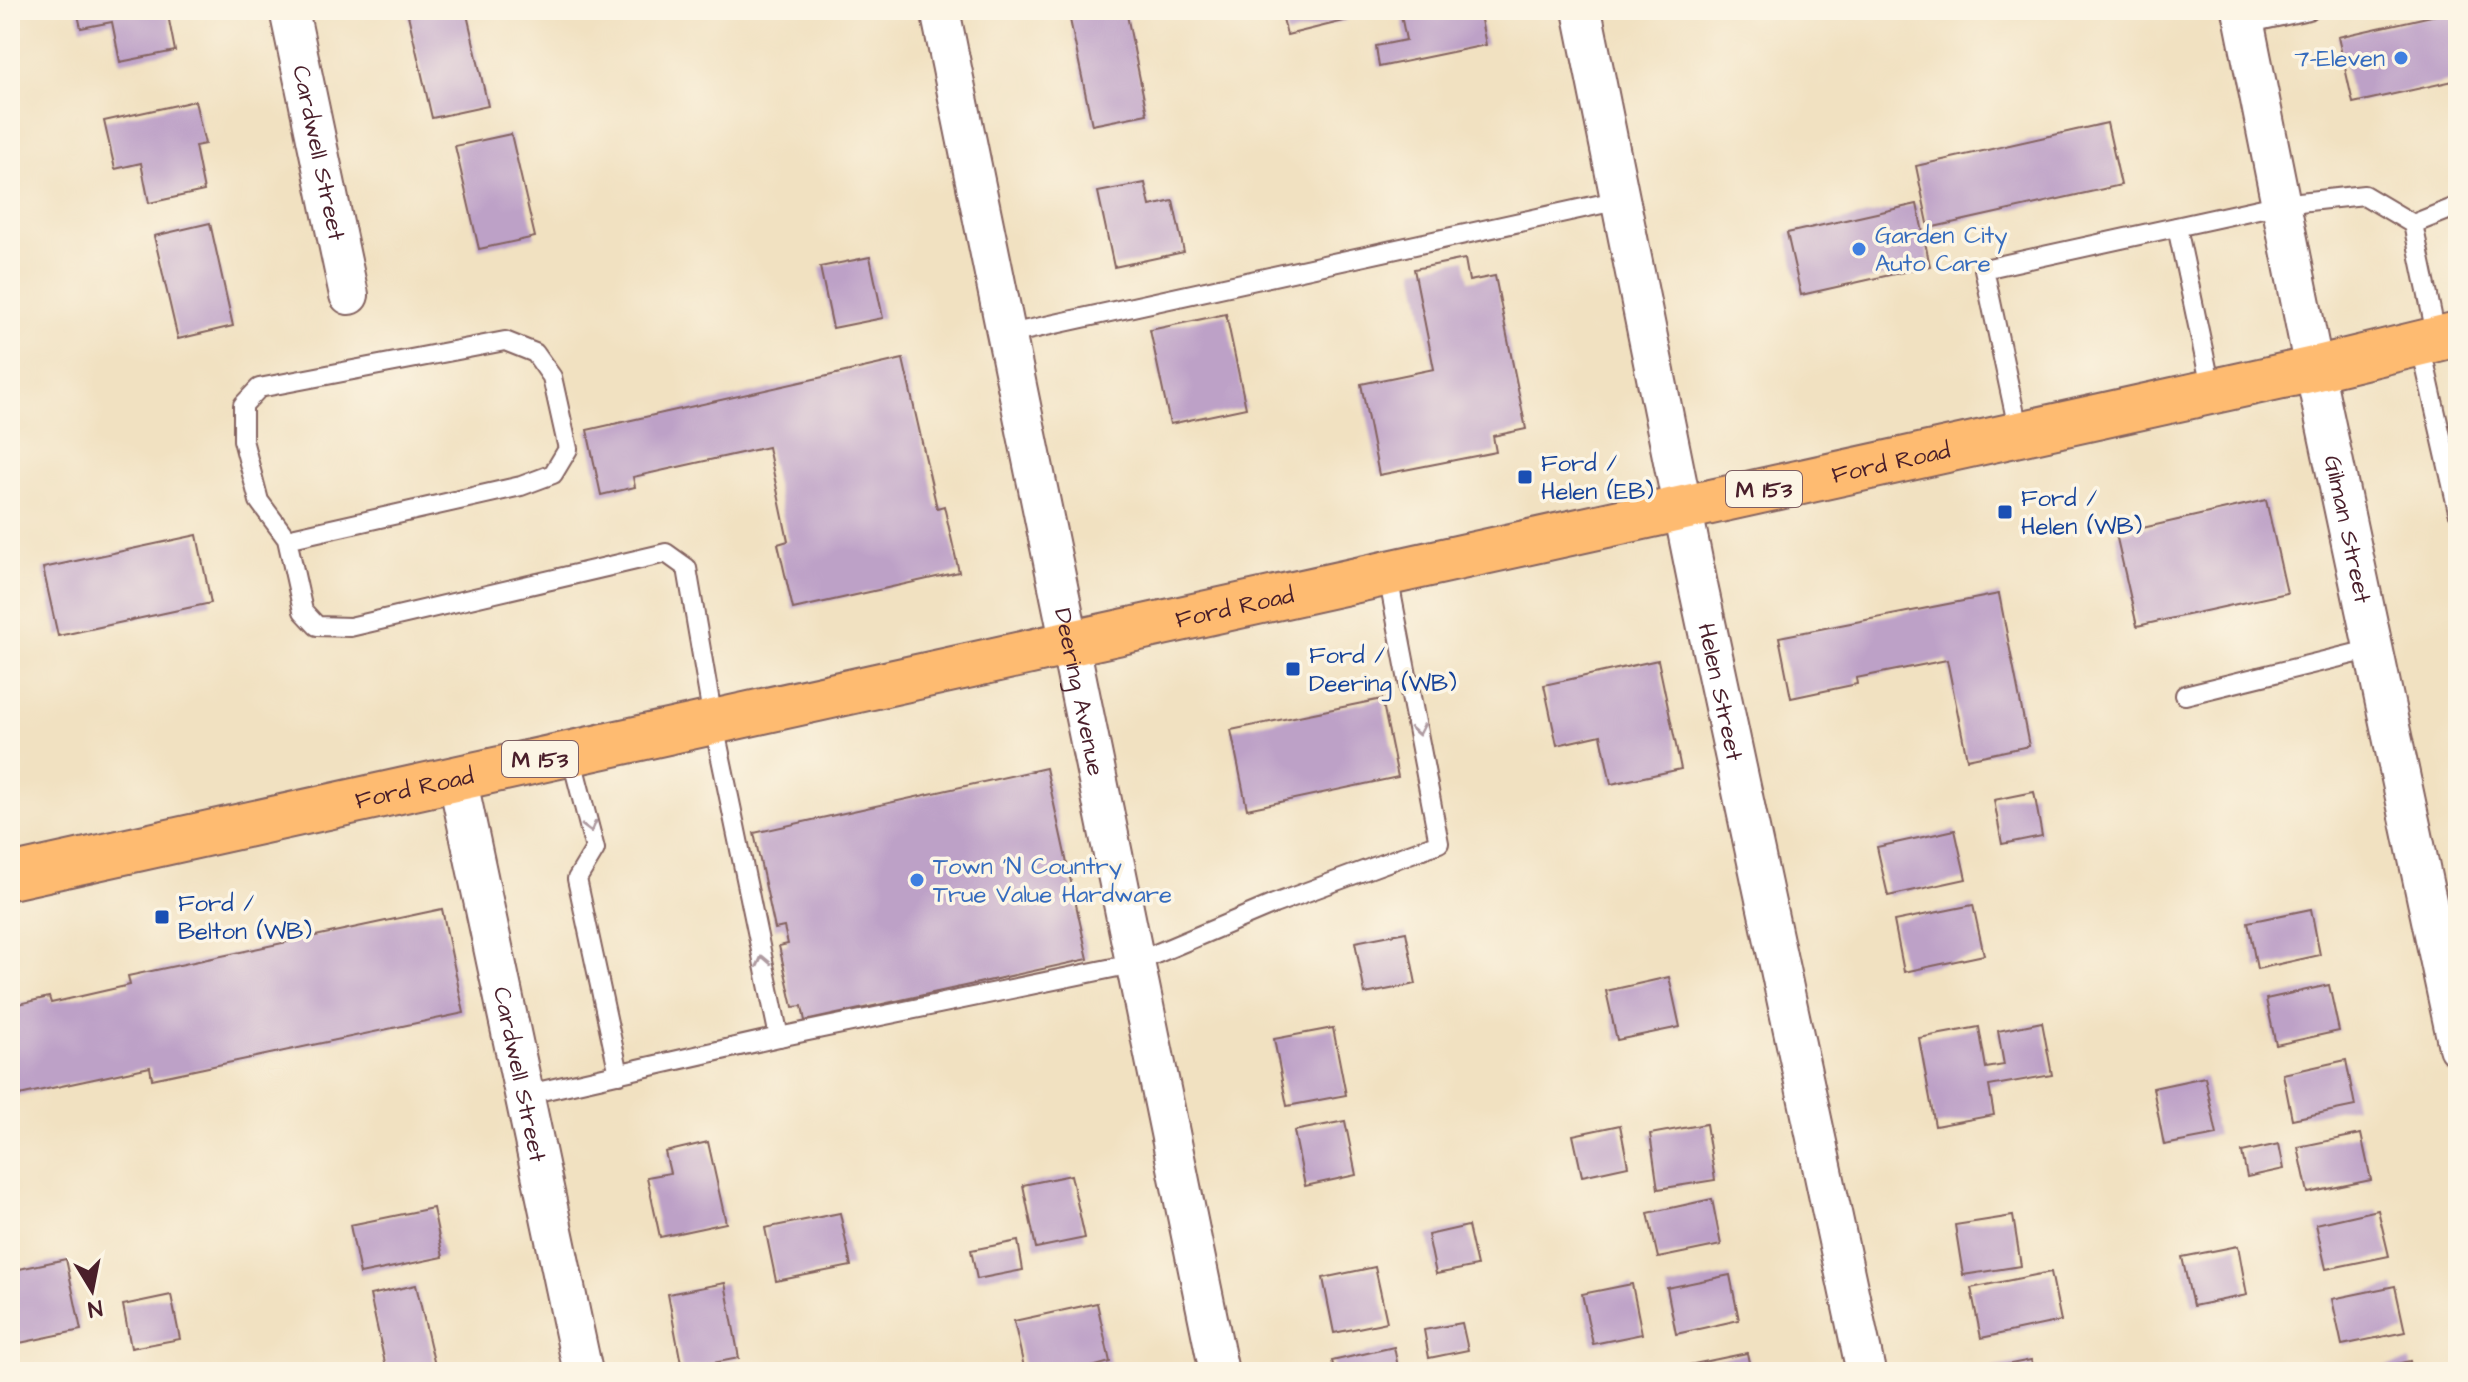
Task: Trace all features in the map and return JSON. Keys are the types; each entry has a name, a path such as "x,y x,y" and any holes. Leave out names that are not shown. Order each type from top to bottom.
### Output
{"main road":[{"name":"Ford Road","path":"10,877 1387,571 2212,392 2438,339"}],"street":[{"name":"Cardwell Street","path":"289,10 349,295"},
{"name":"Deering Avenue","path":"940,10 1070,643 1132,964 1219,1372"},
{"name":"Helen Street","path":"1582,10 1682,507 1866,1372"},
{"name":"Gilman Street","path":"2243,17 2314,369 2458,1047"},
{"name":"Cardwell Street","path":"457,777 583,1372"}],"lane":[{"path":"2243,17 2309,10"},
{"path":"2019,433 1984,269 2281,204 2364,195 2413,224 2438,339 2458,511"},
{"path":"1005,335 1620,200"},
{"path":"2413,224 2458,206"},
{"path":"2177,227 2212,392"},
{"path":"287,539 521,486 553,474 568,449 552,377 535,353 505,341 259,388 243,405 243,440 259,501 287,539 303,611 317,626 350,627 666,553 687,568 713,720 779,1037"},
{"path":"524,1095 779,1037 1132,964 1274,904 1439,843 1387,571"},
{"path":"2185,695 2373,649"},
{"path":"570,752 595,849 577,879 619,1074"}],"building":[{"path":"77,10 167,10 175,51 120,62 112,22 81,28"},
{"path":"431,10 466,10 488,106 432,118 408,15"},
{"path":"1068,10 1126,10 1147,114 1092,125"},
{"path":"1281,10 1345,10 1348,20 1287,35"},
{"path":"1400,10 1479,10 1486,45 1379,67 1376,46 1406,40"},
{"name":"7-Eleven","path":"2458,10 2458,80 2353,103 2338,37"},
{"path":"195,101 205,144 195,146 204,191 149,203 141,163 115,169 104,121"},
{"path":"2107,123 2121,185 1929,228 1916,166"},
{"path":"511,134 535,237 479,249 455,146"},
{"path":"1145,183 1150,206 1173,201 1184,252 1114,267 1098,192"},
{"name":"Garden City Auto Care","path":"1917,204 1930,266 1801,295 1787,233"},
{"path":"210,223 233,326 178,339 154,236"},
{"path":"870,257 883,318 833,328 820,267"},
{"path":"1465,259 1469,281 1495,276 1526,429 1493,436 1496,452 1379,475 1361,384 1434,369 1414,269"},
{"path":"1226,314 1246,408 1170,424 1150,330"},
{"path":"903,359 937,508 944,506 959,572 793,609 778,544 788,541 768,447 633,477 635,487 601,495 587,430"},
{"path":"2266,500 2287,593 2137,626 2116,534"},
{"path":"197,535 211,603 58,636 43,568"},
{"path":"1999,594 2029,746 1967,759 1947,660 1856,678 1857,684 1791,698 1779,637"},
{"path":"1658,660 1681,769 1611,784 1601,735 1557,745 1544,685"},
{"path":"1382,699 1398,777 1247,809 1231,730"},
{"name":"Town 'N Country True Value Hardware","path":"1046,768 1088,959 805,1021 802,1006 793,1007 779,946 788,944 784,927 775,929 754,833"},
{"path":"2034,792 2042,836 2002,844 1994,800"},
{"path":"1955,830 1966,879 1888,896 1877,847"},
{"path":"1973,905 1984,955 1904,972 1894,921"},
{"path":"442,909 464,1013 152,1079 150,1067 10,1097 10,1006 49,997 51,1003 130,985 128,976"},
{"path":"2311,909 2320,955 2257,969 2248,922"},
{"path":"1406,932 1416,984 1365,994 1355,942"},
{"path":"1669,977 1680,1027 1617,1040 1606,991"},
{"path":"2329,985 2339,1031 2276,1045 2266,999"},
{"path":"2042,1022 2052,1075 1989,1086 1994,1115 1935,1126 1919,1038 1979,1027 1986,1068 2004,1065 1998,1031"},
{"path":"1333,1028 1346,1095 1287,1106 1274,1039"},
{"path":"2346,1060 2355,1106 2292,1119 2283,1074"},
{"path":"2205,1077 2217,1135 2164,1145 2153,1088"},
{"path":"1345,1121 1356,1175 1305,1186 1294,1131"},
{"path":"1706,1124 1715,1180 1658,1189 1650,1134"},
{"path":"1620,1125 1628,1166 1582,1176 1573,1135"},
{"path":"2361,1134 2371,1180 2308,1193 2298,1147"},
{"path":"708,1142 726,1223 660,1237 647,1177 670,1173 665,1152"},
{"path":"2279,1144 2284,1169 2247,1177 2242,1152"},
{"path":"1071,1175 1085,1238 1036,1248 1023,1185"},
{"path":"1712,1199 1721,1245 1658,1258 1648,1213"},
{"path":"433,1208 443,1257 360,1274 350,1225"},
{"path":"2378,1210 2389,1256 2326,1269 2316,1224"},
{"path":"840,1213 851,1266 776,1281 765,1228"},
{"path":"2013,1216 2021,1266 1963,1275 1955,1225"},
{"path":"1468,1226 1477,1266 1436,1274 1428,1235"},
{"path":"1018,1241 1023,1270 977,1279 971,1250"},
{"path":"2238,1246 2247,1295 2193,1306 2182,1257"},
{"path":"66,1259 81,1330 15,1344 10,1321 10,1271"},
{"path":"1375,1267 1387,1322 1334,1333 1323,1278"},
{"path":"2051,1272 2061,1321 1981,1338 1971,1288"},
{"path":"1730,1275 1739,1320 1676,1334 1667,1288"},
{"path":"725,1283 739,1358 682,1369 668,1294"},
{"path":"1632,1284 1642,1334 1593,1344 1582,1294"},
{"path":"416,1285 436,1370 441,1368 442,1372 387,1372 370,1295"},
{"path":"2395,1286 2405,1332 2342,1345 2332,1299"},
{"path":"171,1295 180,1339 131,1348 123,1305"},
{"path":"1097,1303 1110,1362 1074,1372 1025,1372 1014,1321"},
{"path":"1462,1323 1468,1350 1429,1358 1424,1330"},
{"path":"1394,1347 1399,1372 1335,1372 1332,1361"},
{"path":"1747,1353 1751,1372 1685,1372 1684,1366"},
{"path":"2031,1360 2034,1372 1986,1372 1986,1369"},
{"path":"1648,1361 1651,1372 1599,1372 1599,1371"},
{"path":"2410,1361 2412,1372 2363,1372 2363,1371"}],"place":[{"name":"7-Eleven","path":"2401,58"},
{"name":"Garden City Auto Care","path":"1859,249"},
{"name":"Ford / Helen (EB)","path":"1525,477"},
{"name":"Ford / Helen (WB)","path":"2005,512"},
{"name":"Ford / Deering (WB)","path":"1293,669"},
{"name":"Town 'N Country True Value Hardware","path":"917,880"},
{"name":"Ford / Belton (WB)","path":"162,917"}]}
